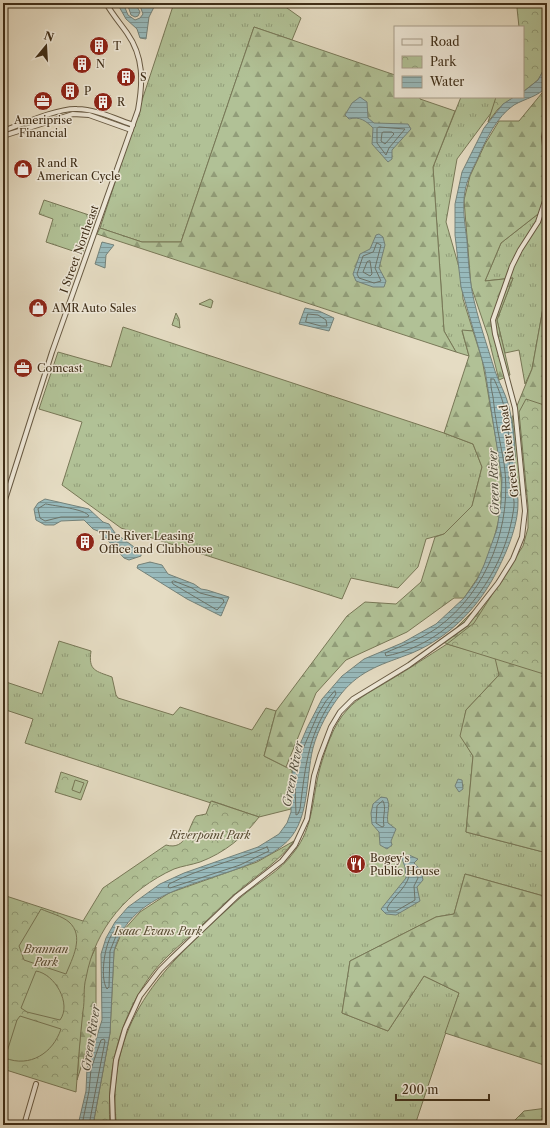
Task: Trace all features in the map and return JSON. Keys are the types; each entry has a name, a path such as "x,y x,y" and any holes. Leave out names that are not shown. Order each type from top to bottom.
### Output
{"street":[{"name":"I Street Northeast","path":"3,506 51,354 133,125 143,86 141,65 137,50 106,3"},
{"path":"3,131 63,111 76,109 88,110 133,125"},
{"path":"3,136 73,114 89,115 131,130"},
{"path":"547,120 544,136 547,164"},
{"name":"Green River Road","path":"113,1125 112,1096 116,1060 125,1029 143,992 171,958 238,896 282,861 295,845 307,819 314,776 323,745 331,727 344,707 353,699 442,642 466,624 498,583 513,560 524,527 525,511 515,408 493,323 496,310 512,266 522,246 538,222 547,195"},
{"path":"24,1125 36,1084"}],"green space":[{"path":"174,3 280,3 301,18 292,40 254,27 181,242 142,242 100,228"},
{"path":"502,3 547,3 547,64 538,80 524,91 524,26 519,26 517,8 515,6 502,7"},
{"path":"254,27 394,75 394,98 420,98 455,111 433,167 444,331 456,352 97,234 100,228 142,242 181,242"},
{"path":"542,93 547,105 547,207 501,243 485,281 513,278 497,320 510,375 499,380 488,336 471,286 464,200 470,176 485,144 499,121 519,121"},
{"path":"461,98 497,98 491,113 457,159 446,222 461,274 463,299 473,331 462,331 469,356 456,352 444,331 433,167"},
{"path":"496,98 513,98 498,109 488,122"},
{"path":"44,200 95,217 82,254 46,242 53,219 39,214"},
{"path":"547,207 547,286 532,369 525,384 519,350 505,353 497,320 513,278 485,281 501,243"},
{"path":"547,286 547,480 536,494 518,495 513,476 515,456 512,418 532,369"},
{"path":"210,299 213,301 211,308 199,304"},
{"path":"176,313 179,319 180,328 172,325"},
{"path":"123,327 444,433 473,444 482,467 472,506 444,534 426,539 418,567 398,588 351,578 342,599 121,528 62,485 82,422 39,409 58,352 111,367"},
{"path":"462,330 473,331 482,359 500,463 502,490 500,515 492,546 481,573 464,598 454,598 407,632 346,660 316,693 286,767 264,756 276,711 347,616 365,602 396,604 421,582 435,537 444,534 472,506 482,467 473,444 444,433 469,356"},
{"path":"526,399 547,406 547,675 447,644 474,623 523,546 528,528 528,506 519,412"},
{"path":"513,559 547,565 547,853 466,832 473,756 460,736 466,710 499,675 495,658 442,642 489,595"},
{"path":"59,641 91,651 90,658 92,666 94,669 112,677 118,698 173,715 180,707 252,730 266,708 276,711 264,756 292,770 291,809 259,817 25,743 33,719 3,709 3,681 42,694"},
{"path":"447,644 496,658 499,675 466,710 461,736 473,756 466,832 547,853 547,897 465,874 454,914 436,917 350,961 342,1013 388,1031 424,976 459,993 415,1125 126,1125 116,1121 116,1084 121,1051 132,1021 148,994 167,969 189,945 247,892 276,871 294,852 301,842 309,822 317,779 327,745 342,716 351,705"},
{"path":"61,772 88,781 81,800 55,792"},
{"path":"75,780 84,783 80,793 72,790"},
{"name":"Brannan Park","path":"211,801 259,817 240,838 217,854 200,862 174,869 142,888 116,913 106,927 90,960 85,982 76,1092 3,1069 3,995 7,982 3,980 3,895 83,921 103,888 166,845 178,845 183,841 196,816 206,814"},
{"name":"Isaac Evans Park","path":"294,841 276,860 232,897 171,953 154,971 132,1006 118,1044 110,1084 110,1125 93,1125 110,1033 114,951 122,932 140,912 169,893 257,862"},
{"path":"465,874 547,897 547,1066 445,1033 459,993 424,976 388,1031 342,1013 350,961 436,917 454,914"},
{"path":"41,909 63,918 74,928 77,941 76,948 66,974 24,960 19,946"},
{"path":"96,947 96,1020 77,1080 85,970"},
{"path":"36,971 43,973 49,978 60,991 64,1006 60,1020 27,1012 21,1008"},
{"path":"20,1016 61,1029 52,1045 32,1060 14,1061 5,1058 17,1020"},
{"path":"547,1108 547,1125 510,1125 524,1111"}],"water":[{"path":"117,3 123,3 128,15 135,20 140,18 143,14 139,3 156,3 149,17 146,39 140,38 137,29 126,19"},
{"path":"127,3 135,3 140,12 138,16 135,17 131,15"},
{"name":"Green River","path":"547,64 547,86 540,93 514,105 502,116 492,130 470,175 464,197 464,216 469,272 474,301 495,371 508,402 514,432 514,476 518,497 517,518 512,536 498,569 491,583 473,608 451,629 426,646 365,673 341,694 324,720 315,741 305,801 298,826 291,837 282,846 261,859 237,869 186,886 162,896 141,910 125,927 114,951 110,1033 93,1125 78,1125 86,1091 87,1068 102,1020 101,954 106,938 115,922 128,907 160,884 184,873 258,847 279,834 287,823 291,812 291,781 295,756 322,699 342,676 364,659 402,643 436,624 464,598 477,580 484,565 497,529 501,503 502,479 485,370 461,287 455,235 455,204 462,172 484,128 503,104 512,98 524,98 524,91 538,80"},
{"path":"360,97 367,102 368,118 374,123 408,124 411,129 392,150 392,159 388,162 372,144 373,128 362,120 356,118 349,119 345,115 352,103"},
{"path":"379,234 383,237 385,245 379,268 386,281 384,287 373,287 356,281 353,274 360,254 370,249 376,235"},
{"path":"102,242 114,245 106,255 105,268 95,264"},
{"path":"305,308 319,311 334,318 329,331 299,324"},
{"path":"45,499 89,509 103,522 109,524 115,533 141,552 141,556 129,560 124,558 100,532 93,529 84,520 61,521 54,525 45,525 36,520 34,509 38,503"},
{"path":"150,562 162,565 168,574 194,584 201,589 229,597 221,616 187,599 137,568 138,565"},
{"path":"458,779 462,780 463,789 459,792 455,786"},
{"path":"381,797 387,798 389,804 388,823 396,829 391,841 392,845 387,849 380,845 379,832 372,824 371,813 373,804"},
{"path":"409,855 418,859 414,863 421,870 423,880 417,887 420,901 396,915 386,914 381,909 406,878 405,867 401,856"}],"place":[{"name":"T","path":"99,46"},
{"name":"N","path":"82,64"},
{"name":"S","path":"126,77"},
{"name":"P","path":"70,91"},
{"name":"Ameriprise Financial","path":"43,101"},
{"name":"R","path":"103,102"},
{"name":"R and R American Cycle","path":"23,169"},
{"name":"AMR Auto Sales","path":"38,308"},
{"name":"Comcast","path":"23,368"},
{"name":"The River Leasing Office and Clubhouse","path":"85,542"},
{"name":"Bogey's Public House","path":"356,864"}],"park label":[{"name":"Riverpoint Park","path":"210,835"}]}
